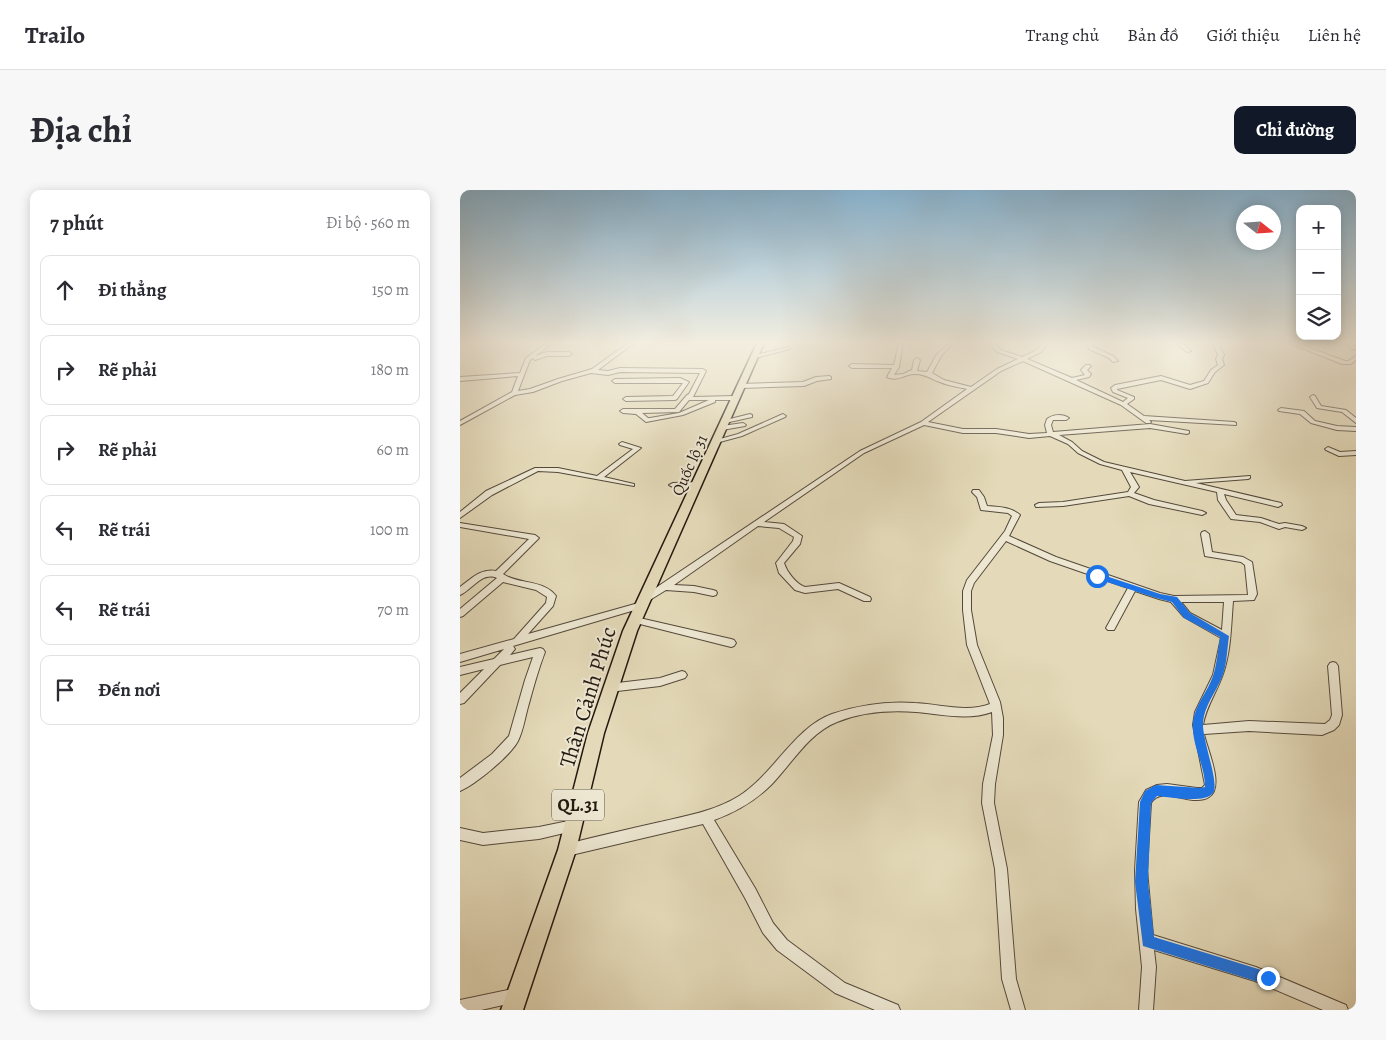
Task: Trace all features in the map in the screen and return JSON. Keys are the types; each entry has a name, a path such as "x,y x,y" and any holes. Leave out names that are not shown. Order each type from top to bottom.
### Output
{"highway":[{"name":"Quốc lộ 31","path":"635,613 652,584 743,381"},
{"name":"Thân Cảnh Phúc","path":"515,1003 567,850 609,688 635,613"}],"street":[{"path":"514,394 519,381"},
{"path":"460,423 514,394 531,391 557,381"},
{"path":"615,381 612,385 629,386"},
{"path":"626,399 675,398 686,382 684,381"},
{"path":"623,411 678,411 697,381"},
{"path":"741,386 804,384 811,381"},
{"path":"943,381 972,389"},
{"path":"460,658 635,613 663,588 862,452 923,423 983,381"},
{"path":"1074,381 1123,404 1144,418 1152,426"},
{"path":"1123,404 1132,399 1115,392 1114,388 1144,381"},
{"path":"1172,381 1190,387 1207,381"},
{"path":"689,396 692,399 735,398"},
{"path":"1313,397 1319,406 1344,411 1356,420"},
{"path":"636,411 646,420 650,420 688,412 718,399"},
{"path":"1281,410 1302,412 1315,422 1337,428 1356,429"},
{"path":"725,421 750,414"},
{"path":"716,442 740,435 783,416"},
{"path":"1066,418 1054,417 1050,419 1048,425 1051,434 1105,464 1278,505"},
{"path":"1144,418 1234,424"},
{"path":"725,421 744,425"},
{"path":"923,423 963,431 996,431 1029,436 1152,426 1186,432"},
{"path":"598,478 638,448 622,444"},
{"path":"1328,448 1339,454 1356,453"},
{"path":"460,516 489,493 537,469 632,485"},
{"path":"1125,469 1135,487 1130,494"},
{"path":"1185,483 1248,477"},
{"path":"672,485 698,484"},
{"path":"976,492 984,508 1015,513 1012,525 970,582 967,591 972,645 996,706 998,735 989,784 988,803 1001,869 1009,979 1018,1010"},
{"path":"1220,492 1222,500 1234,517 1261,520 1279,527 1285,525 1302,528"},
{"path":"1039,505 1063,504 1130,494 1152,502 1202,513"},
{"path":"757,524 781,526 798,536 797,542 780,563 782,571 795,586 805,590 840,586 867,599"},
{"path":"460,525 535,538 500,576 460,614"},
{"path":"1004,537 1053,559 1132,588 1174,599 1252,597 1249,564 1245,561 1208,554 1205,534"},
{"path":"460,592 487,572 535,585 552,596 550,604 497,663 460,700"},
{"path":"635,613 652,584"},
{"path":"663,588 694,589 713,593"},
{"path":"1111,628 1132,588"},
{"path":"1174,599 1187,616 1225,636"},
{"path":"1146,1010 1150,967 1142,894 1145,802 1149,795 1156,790 1200,794 1208,791 1210,788 1210,779 1199,743 1198,730 1200,713 1218,675 1229,599"},
{"path":"635,613 731,643"},
{"path":"460,664 513,645"},
{"path":"460,671 540,652 514,738 510,744 480,771 460,785"},
{"path":"1198,730 1249,726 1322,730 1332,727 1337,720 1333,666"},
{"path":"609,688 660,682 682,674"},
{"path":"567,850 706,818 748,797 810,733 822,724 839,716 870,709 897,707 980,712 996,706"},
{"path":"706,818 750,893 768,928 782,945 840,988 892,1010"},
{"path":"460,834 483,839 539,833 573,826"},
{"path":"1148,941 1256,974 1342,1010"},
{"path":"460,1007 515,1003"}],"route":[{"path":"1097,576 1174,599 1187,616 1225,636 1218,675 1200,713 1198,723 1199,743 1210,779 1210,788 1208,791 1200,794 1156,790 1149,795 1145,802 1141,870 1143,909 1148,941 1268,978"}]}
